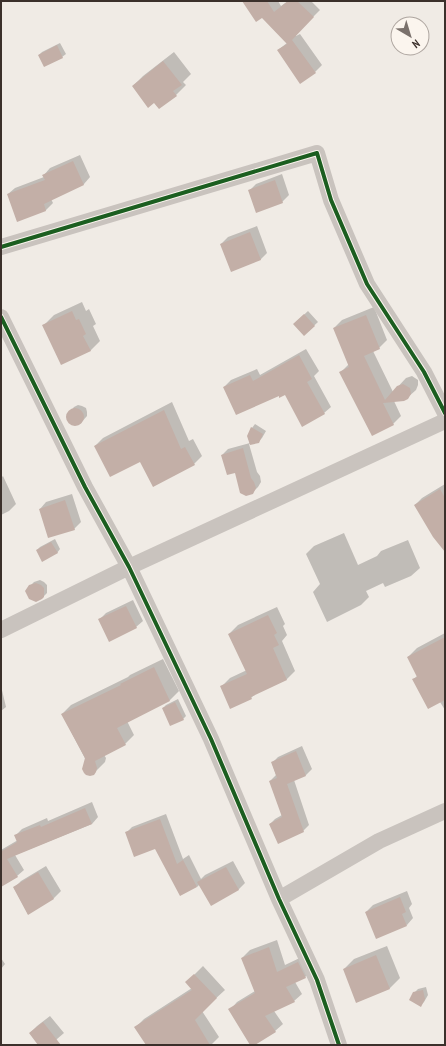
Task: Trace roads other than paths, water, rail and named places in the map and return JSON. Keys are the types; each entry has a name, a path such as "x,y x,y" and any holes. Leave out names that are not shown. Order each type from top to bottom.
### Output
{"street":[{"path":"1,247 317,153 330,200 367,284 424,372 445,413"},
{"path":"1,317 85,486 129,567 211,739 279,899 317,980 339,1045"},
{"path":"1,630 129,567 445,421"},
{"path":"279,899 379,841 445,811"}]}
